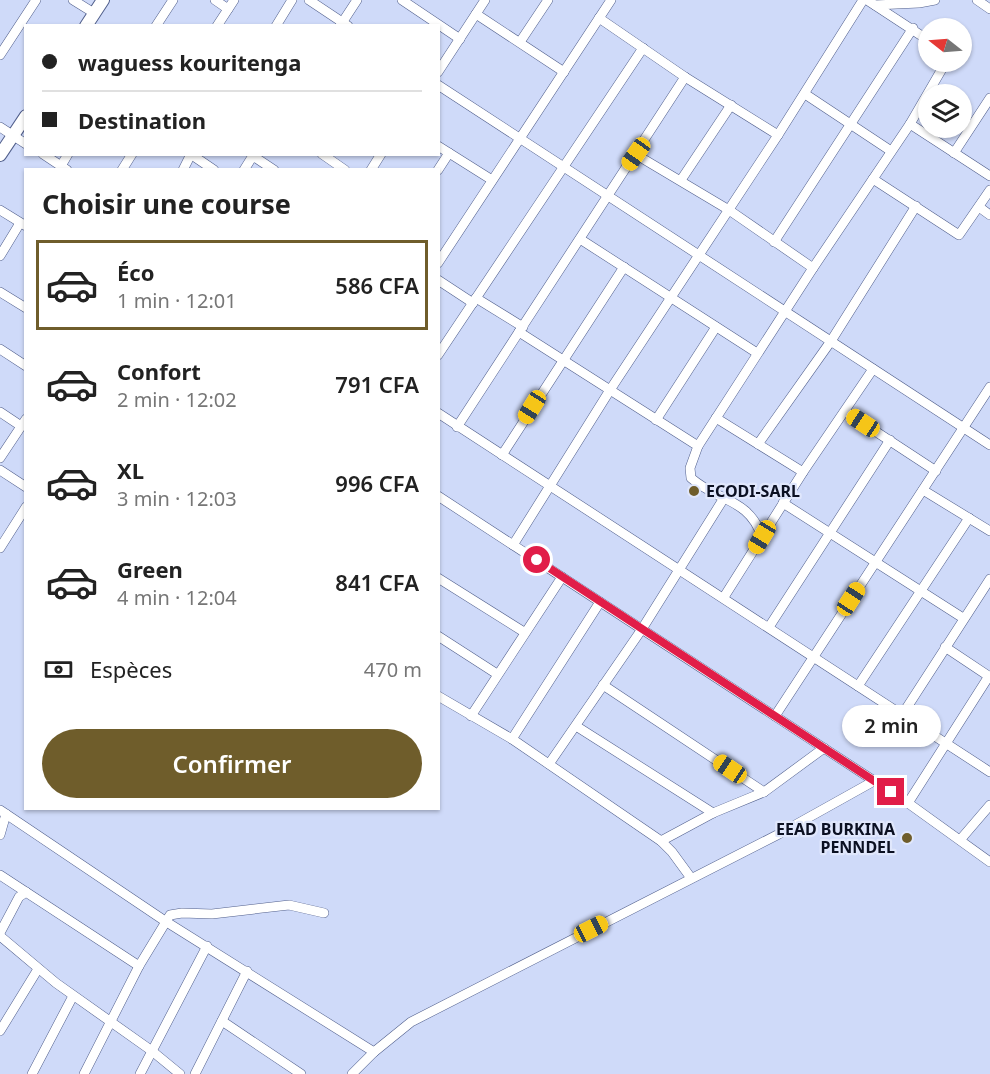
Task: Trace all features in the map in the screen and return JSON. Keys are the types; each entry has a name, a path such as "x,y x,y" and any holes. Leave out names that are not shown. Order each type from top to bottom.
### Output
{"main road":[{"path":"87,24 103,0"},
{"path":"0,155 24,119"}],"street":[{"path":"0,54 36,0"},
{"path":"74,0 94,13"},
{"path":"157,24 173,0"},
{"path":"215,0 228,9"},
{"path":"218,24 234,0"},
{"path":"277,24 292,0"},
{"path":"309,0 344,24 357,0"},
{"path":"402,0 417,4 460,39"},
{"path":"440,69 485,0"},
{"path":"520,42 548,0"},
{"path":"440,260 611,0"},
{"path":"868,2 919,3 935,0"},
{"path":"977,0 990,9"},
{"path":"868,2 918,32"},
{"path":"513,545 669,298 868,2"},
{"path":"476,14 564,72"},
{"path":"599,18 778,135"},
{"path":"774,242 913,28"},
{"path":"440,352 643,48"},
{"path":"762,537 756,521 738,504 691,478 690,468 698,446 757,353 910,124 940,72"},
{"path":"458,427 685,76"},
{"path":"440,86 521,137 990,446"},
{"path":"805,94 891,151"},
{"path":"954,153 990,98"},
{"path":"681,180 731,105"},
{"path":"910,124 990,177"},
{"path":"0,128 24,143"},
{"path":"440,147 492,180"},
{"path":"439,168 449,153"},
{"path":"636,154 729,210 813,268"},
{"path":"45,156 64,168"},
{"path":"193,156 211,168"},
{"path":"254,156 271,168"},
{"path":"325,156 342,168"},
{"path":"873,178 959,235 990,190"},
{"path":"758,444 831,341 916,206"},
{"path":"979,207 990,215"},
{"path":"0,210 23,224 0,256"},
{"path":"580,239 757,353"},
{"path":"502,455 624,267"},
{"path":"440,281 521,329 563,359 698,446"},
{"path":"0,292 24,307"},
{"path":"656,420 716,327"},
{"path":"0,349 24,365"},
{"path":"724,597 803,472 873,369"},
{"path":"775,716 990,387"},
{"path":"846,411 936,471"},
{"path":"0,412 23,422 0,458"},
{"path":"440,414 987,770 990,759"},
{"path":"716,418 803,472"},
{"path":"769,627 890,440"},
{"path":"0,470 24,486"},
{"path":"923,490 990,531"},
{"path":"440,497 908,803 990,862"},
{"path":"549,764 642,629 724,498"},
{"path":"783,503 963,618"},
{"path":"0,548 24,510"},
{"path":"858,686 969,518"},
{"path":"471,716 562,577"},
{"path":"440,579 524,632"},
{"path":"902,715 990,579"},
{"path":"980,594 990,599"},
{"path":"512,739 600,602"},
{"path":"440,637 497,674"},
{"path":"908,803 990,677 945,647"},
{"path":"603,685 764,792"},
{"path":"440,697 512,739 661,841 691,878"},
{"path":"576,726 713,813"},
{"path":"661,841 713,813 764,792 824,748"},
{"path":"352,1074 374,1052 411,1022 789,828 874,781"},
{"path":"960,840 990,805"},
{"path":"0,835 3,812 165,921 374,1052"},
{"path":"0,875 139,966"},
{"path":"26,892 19,897 0,935 38,969 152,1051 180,1074"},
{"path":"84,1074 139,966 170,915 176,913 212,914 276,905 289,905 324,913"},
{"path":"140,1074 207,946"},
{"path":"0,1031 38,969"},
{"path":"195,1074 247,971"},
{"path":"32,1074 73,996"},
{"path":"222,1021 301,1074"},
{"path":"146,1062 152,1074"}],"place":[{"name":"ECODI-SARL","path":"694,491"},
{"name":"EEAD BURKINA PENNDEL","path":"907,838"}],"route":[{"path":"537,560 891,792"}]}
